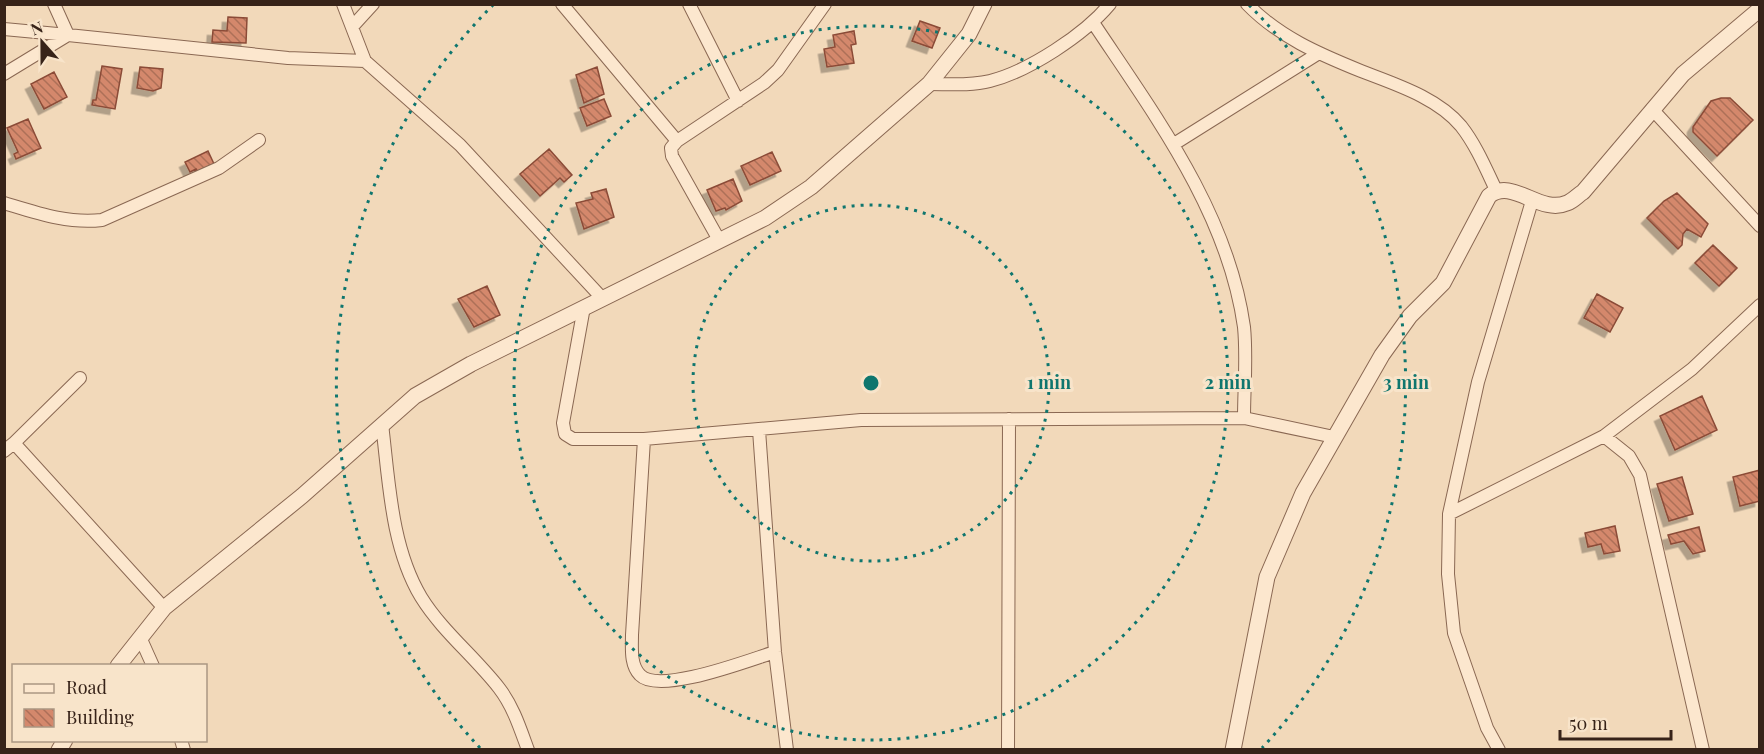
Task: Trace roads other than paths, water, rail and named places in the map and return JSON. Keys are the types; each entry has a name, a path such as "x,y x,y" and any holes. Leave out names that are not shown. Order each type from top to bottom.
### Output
{"street":[{"path":"54,4 68,35"},
{"path":"343,4 365,61 460,145 602,297"},
{"path":"352,27 373,4"},
{"path":"562,4 677,141"},
{"path":"688,4 738,101"},
{"path":"719,240 672,156 671,148 677,141 738,101 778,70 825,4"},
{"path":"120,664 164,608 302,496 381,424 435,383 602,297 765,218 811,187 929,84 969,34 984,4"},
{"path":"929,84 989,81 1017,71 1094,24 1110,4"},
{"path":"1247,4 1260,18 1294,42 1399,84 1422,96 1460,124 1475,146 1496,190"},
{"path":"1496,190 1515,192 1532,201 1551,205 1567,204 1583,192 1683,74 1758,12"},
{"path":"1094,24 1174,144 1224,247 1234,279 1244,330 1244,418"},
{"path":"4,29 288,58 365,61"},
{"path":"4,74 68,35"},
{"path":"1174,144 1319,53"},
{"path":"1652,109 1760,226"},
{"path":"4,203 59,219 83,222 102,220 219,168 258,141"},
{"path":"1233,750 1267,577 1303,493 1391,341 1410,316 1443,283 1476,224 1484,204 1496,190"},
{"path":"1499,750 1487,728 1454,633 1448,574 1449,514 1478,382 1532,201"},
{"path":"1449,514 1604,436 1692,369 1760,305"},
{"path":"584,307 563,423 565,434 578,440 644,439 861,420 1244,418 1334,437"},
{"path":"80,378 8,445 164,608"},
{"path":"1008,750 1009,419"},
{"path":"381,424 390,497 414,583 437,620 509,702 528,750"},
{"path":"759,430 775,652 787,750"},
{"path":"1604,436 1629,456 1640,475 1703,750"},
{"path":"644,439 632,635 633,663 638,674 647,681 671,682 775,652"},
{"path":"140,637 152,664"}]}
